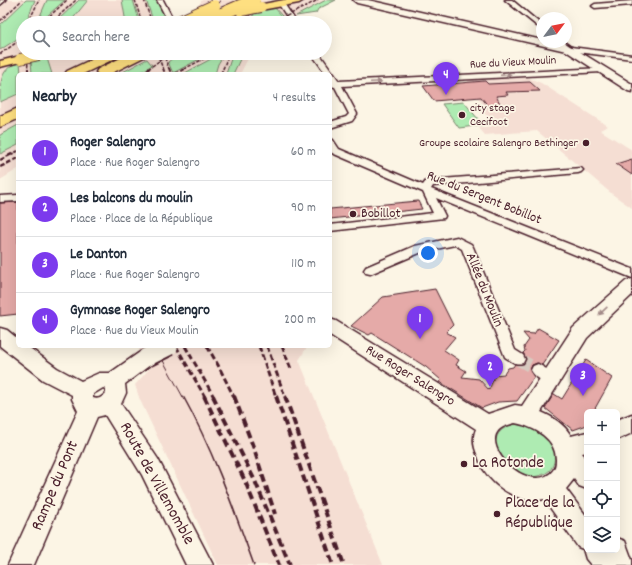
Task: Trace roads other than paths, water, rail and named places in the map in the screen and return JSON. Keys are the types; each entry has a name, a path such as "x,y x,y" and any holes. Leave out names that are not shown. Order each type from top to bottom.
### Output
{"highway":[{"path":"192,16 228,0"},
{"path":"222,16 257,4"},
{"path":"76,72 101,60"},
{"path":"102,72 127,60"},
{"path":"0,108 16,101"},
{"path":"0,122 16,115"}],"main road":[{"path":"213,16 240,11 257,4 281,3 299,0"},
{"path":"1,65 17,60"}],"street":[{"path":"0,3 3,0"},
{"path":"160,0 168,16"},
{"path":"357,0 569,49 632,57"},
{"path":"508,0 536,23"},
{"path":"281,3 289,16"},
{"path":"595,6 632,3"},
{"path":"569,49 632,89"},
{"path":"320,60 329,72"},
{"name":"Rue du Vieux Moulin","path":"334,84 602,70"},
{"path":"332,124 349,119 353,114 334,84"},
{"name":"Rue du Sergent Bobillot","path":"332,146 335,151 632,274"},
{"path":"332,228 440,216 426,189 429,183 578,170"},
{"path":"0,199 16,198"},
{"name":"Allée du Moulin","path":"370,270 420,249 457,241 466,247 510,352 518,359"},
{"path":"527,416 544,374 580,333 632,285"},
{"name":"Rue Roger Salengro","path":"332,327 489,426"},
{"path":"0,335 39,367 69,386 99,396 147,357 165,348"},
{"name":"Rampe du Pont","path":"21,565 99,396"},
{"name":"Route de Villemomble","path":"99,396 150,467 200,565"},
{"path":"566,449 568,462 566,472 560,481 550,487 540,489 528,488 515,484 494,468 484,446 485,435 489,426 496,420 505,416 515,414 539,420 550,427 559,437 584,474"},
{"path":"620,429 632,424"},
{"path":"566,449 584,443"},
{"path":"550,487 584,534"},
{"path":"597,553 606,565"},
{"path":"617,553 622,565"}],"tunnel":[{"path":"518,359 538,370"}],"tram line":[{"path":"156,348 183,397"},
{"path":"183,396 213,458 254,565"}],"railway":[{"path":"0,21 22,0"},
{"path":"31,16 39,0"},
{"path":"50,16 67,0"},
{"path":"59,16 76,0"},
{"path":"135,0 140,16"},
{"path":"144,0 150,16"},
{"path":"208,16 221,0"},
{"path":"243,16 252,0"},
{"path":"287,16 318,0"},
{"path":"250,16 257,2"},
{"path":"0,54 16,43"},
{"path":"27,60 28,69"},
{"path":"148,69 160,60"},
{"path":"160,60 163,69"},
{"path":"166,60 169,69"},
{"path":"184,69 201,60"},
{"path":"223,69 226,60"},
{"path":"145,72 150,68"},
{"path":"163,68 164,72"},
{"path":"169,68 170,72"},
{"path":"179,72 186,68"},
{"path":"222,72 223,68"},
{"path":"0,160 16,152"},
{"path":"0,167 16,159"},
{"path":"177,348 205,397"},
{"path":"186,348 214,397"},
{"path":"208,348 234,397"},
{"path":"260,348 276,397"},
{"path":"268,348 285,397"},
{"path":"283,348 291,369"},
{"path":"204,396 245,481 279,565"},
{"path":"213,396 255,481 290,565"},
{"path":"234,396 254,449 275,514"},
{"path":"276,396 333,565"},
{"path":"285,396 344,565"}],"place":[{"name":"Gymnase Roger Salengro","path":"446,95"},
{"name":"city stage Cecifoot","path":"462,115"},
{"name":"Groupe scolaire Salengro Bethinger","path":"586,143"},
{"name":"Bobillot","path":"353,214"},
{"name":"Roger Salengro","path":"420,339"},
{"name":"Les balcons du moulin","path":"490,387"},
{"name":"Le Danton","path":"583,396"},
{"name":"La Rotonde","path":"464,464"},
{"name":"Place de la République","path":"497,514"}]}
